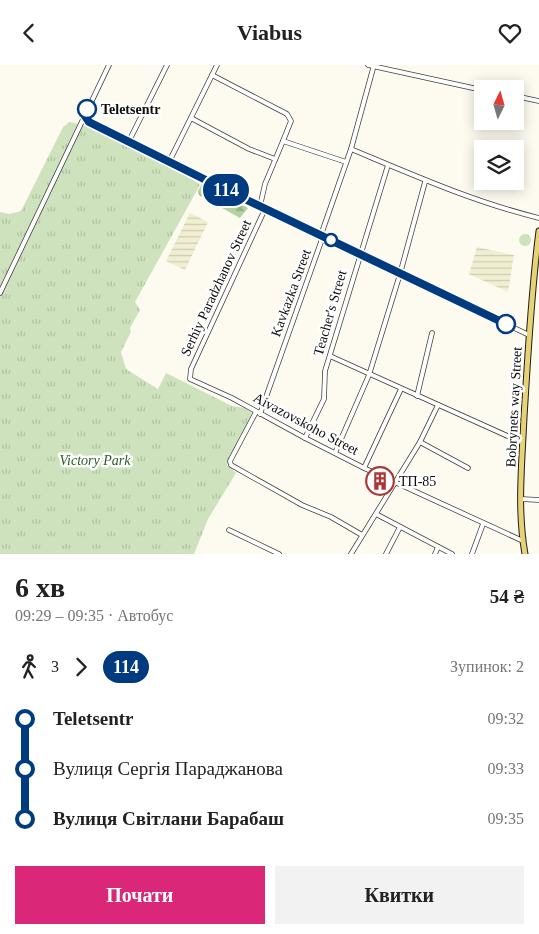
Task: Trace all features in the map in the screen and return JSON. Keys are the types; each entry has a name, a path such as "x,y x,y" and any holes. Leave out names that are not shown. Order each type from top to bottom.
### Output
{"main road":[{"name":"Bobrynets way Street","path":"525,554 521,499 523,443 529,335 539,231"}],"street":[{"path":"0,293 109,65"},
{"path":"129,141 167,65"},
{"path":"169,162 217,65"},
{"path":"368,65 474,88"},
{"name":"Kavkazka Street","path":"362,535 331,517 302,505 231,465 230,461 258,413 322,236 346,163 374,66"},
{"path":"212,75 287,114 291,121 265,184 260,206"},
{"path":"524,98 539,101"},
{"path":"85,116 89,122 169,162 529,335"},
{"path":"191,118 249,149 275,159"},
{"path":"283,141 346,163"},
{"path":"350,149 472,199 539,218"},
{"name":"Teacher's Street","path":"305,439 324,399 325,371 388,165"},
{"path":"335,453 369,375 400,274 425,181"},
{"name":"Serhiy Paradzhanov Street","path":"189,377 265,209"},
{"path":"416,396 432,333"},
{"path":"330,356 523,443"},
{"name":"Aivazovskoho Street","path":"189,377 193,382 232,398 305,439 364,468 396,481 523,541"},
{"path":"364,468 401,389"},
{"path":"351,554 420,442 438,405"},
{"path":"420,442 468,468"},
{"path":"521,499 539,500"},
{"path":"376,514 452,554"},
{"path":"472,554 484,523"},
{"path":"386,554 400,527"},
{"path":"229,530 279,554"},
{"path":"435,554 438,547"}],"green space":[{"name":"Victory Park","path":"70,122 100,131 157,157 200,185 135,302 140,310 130,328 131,332 121,352 126,369 158,389 166,373 232,406 245,408 252,413 227,465 236,473 208,519 194,554 0,554 0,212 9,214 21,211 63,127"},
{"path":"202,184 248,208 240,218 199,195 198,191"},
{"path":"190,213 208,222 185,270 166,261"},
{"path":"523,234 527,234 531,240 527,246 523,246 519,242 519,238"},
{"path":"477,247 514,255 508,292 469,274"}],"bus line":[{"name":"114","path":"87,109 85,116 89,122 506,324"}],"place":[{"name":"Teletsentr","path":"87,109"},
{"name":"ТП-85","path":"380,481"}]}
